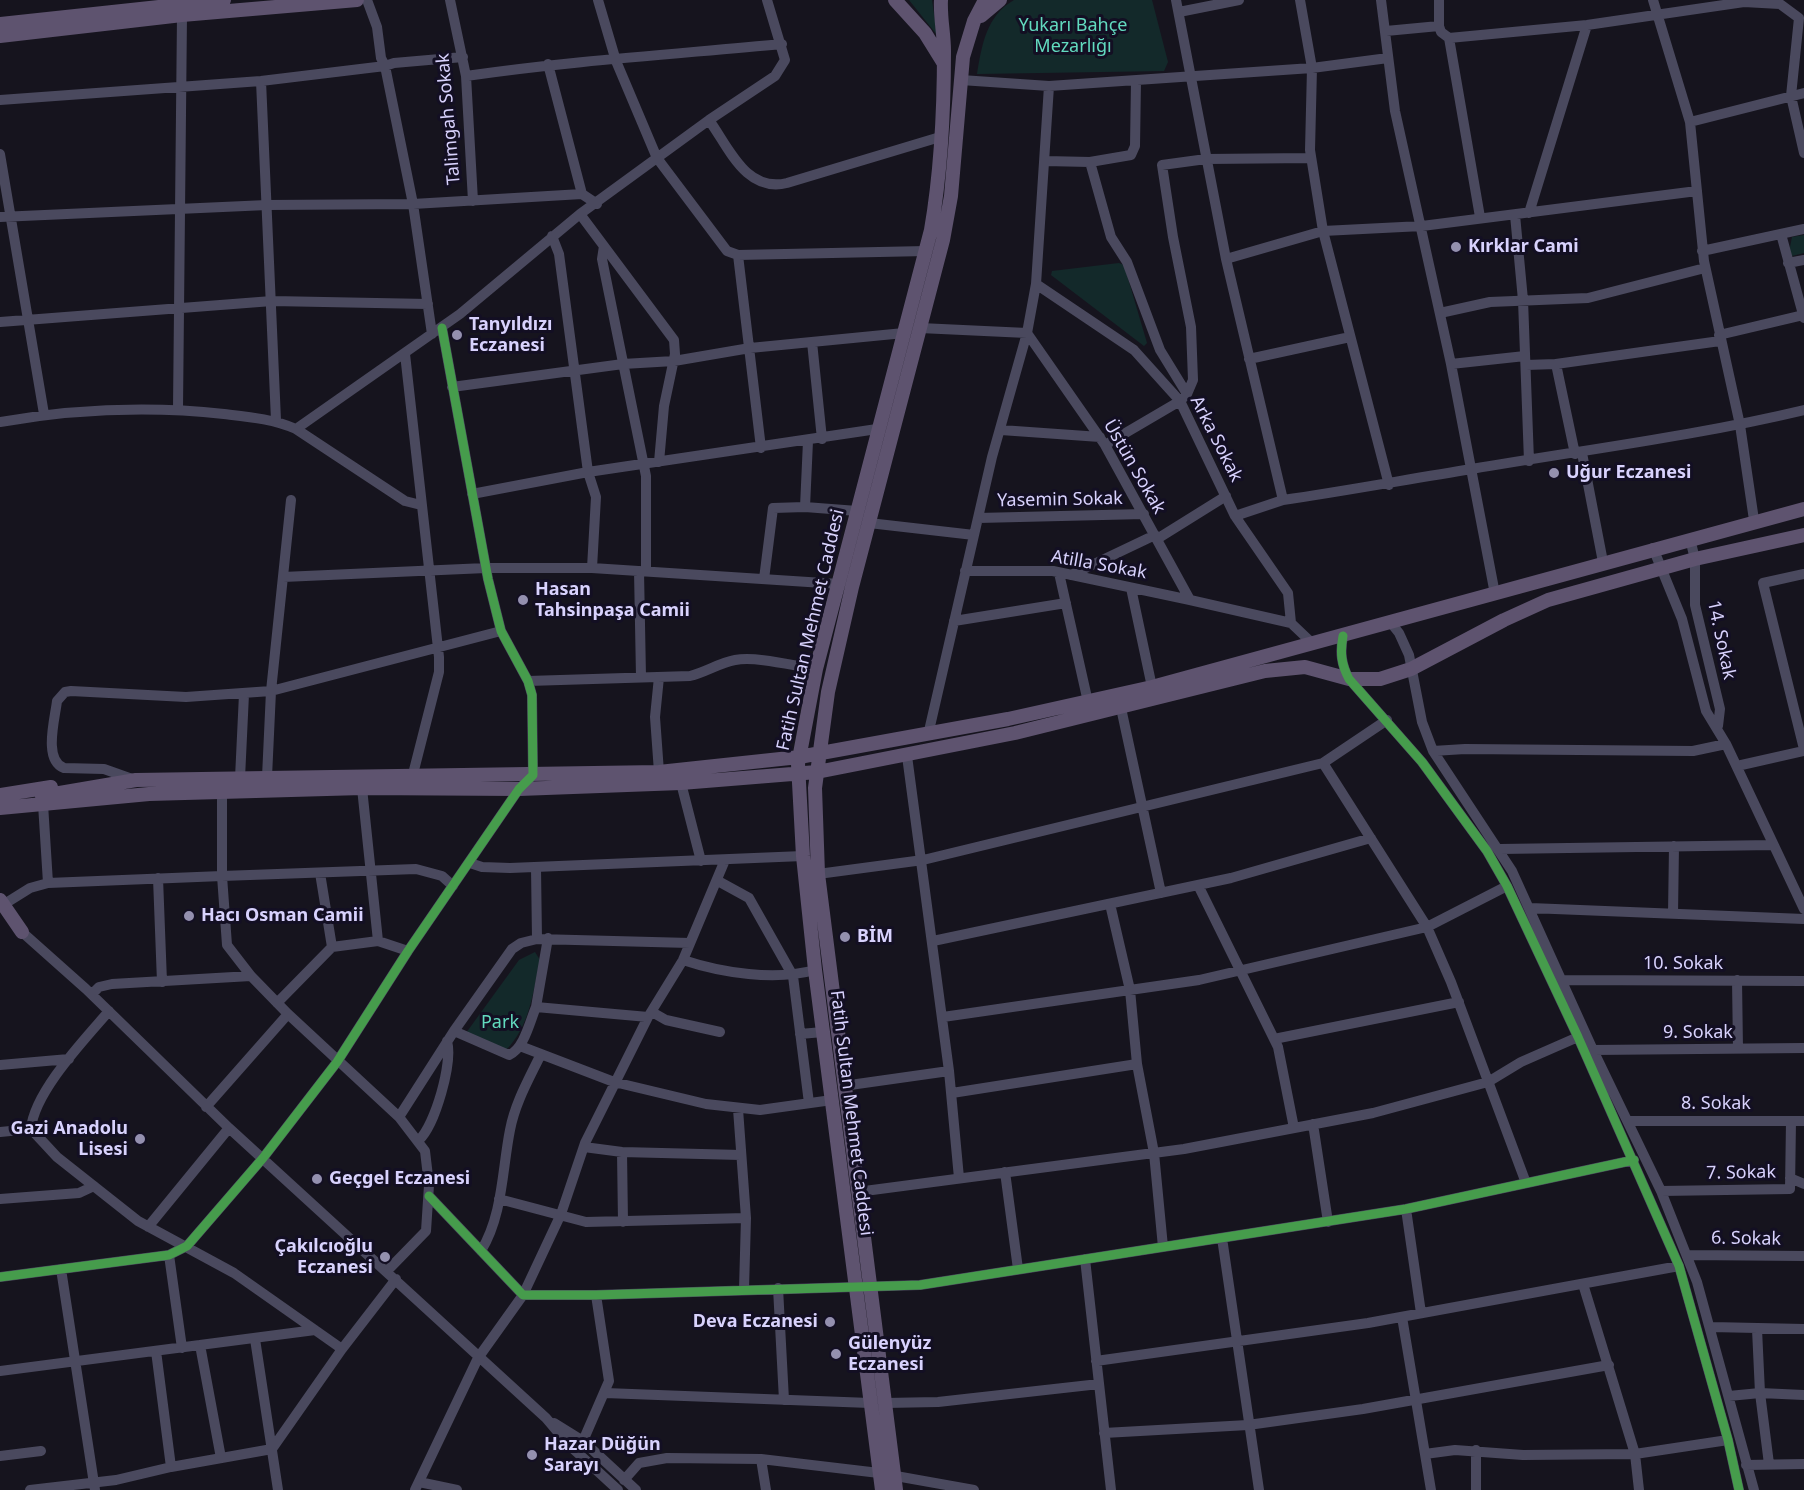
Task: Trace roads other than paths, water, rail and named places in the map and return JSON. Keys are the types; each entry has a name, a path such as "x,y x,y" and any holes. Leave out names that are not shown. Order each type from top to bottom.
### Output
{"main road":[{"path":"0,24 127,5 224,0"},
{"path":"0,36 182,15 357,0"},
{"path":"895,0 925,33 944,62"},
{"name":"Fatih Sultan Mehmet Caddesi","path":"882,1490 870,1403 862,1286 832,1100 815,970 803,856 799,757 816,669 926,251 938,185 944,62 941,0"},
{"path":"895,1483 885,1403 862,1286 856,1192 818,874 815,818 817,772 828,692 947,219 963,57 974,21 985,0"},
{"path":"974,21 1000,0"},
{"path":"0,795 97,781 413,774 533,775 659,772 799,757 928,735 1152,687 1391,623 1754,520 1804,509"},
{"path":"2,808 149,794 362,788 519,789 681,783 817,772 907,756 1121,708 1265,671 1292,667 1320,669 1349,679 1364,681 1380,679 1411,669 1526,609 1574,592 1695,560 1804,535"},
{"path":"2,808 136,780"},
{"path":"0,889 2,909 22,932"}],"street":[{"path":"0,1277 169,1255 187,1246 263,1158 337,1062 408,951 519,789 533,775 532,695 528,681 501,631 486,568 452,387 428,304 413,204 385,66 381,58 377,27 367,0"},
{"name":"Talimgah Sokak","path":"450,0 466,76 473,201"},
{"path":"598,0 616,61 657,158 723,248 738,255 926,251"},
{"path":"296,429 437,331 580,214 597,204 709,120 775,76 785,60 767,0"},
{"path":"1176,0 1226,258 1283,500"},
{"path":"1179,12 1239,0"},
{"path":"1300,0 1312,68 1311,158 1323,231 1389,485"},
{"path":"1381,0 1395,111 1451,363 1495,594"},
{"path":"1439,0 1439,26 1441,32 1449,38 1587,25 1744,1 1780,4 1799,18 1791,96 1804,153"},
{"path":"1653,0 1690,122 1702,251 1719,338 1740,425 1754,520"},
{"path":"178,409 182,210 182,15"},
{"path":"1529,213 1587,25"},
{"path":"1386,31 1439,26"},
{"path":"1449,38 1480,217"},
{"path":"466,76 549,64 616,61 782,44"},
{"path":"0,100 261,81 394,63 463,57"},
{"path":"961,80 1049,86 1192,78 1312,68 1388,58"},
{"path":"549,64 582,194"},
{"path":"261,81 276,420"},
{"path":"1045,161 1090,162 1128,156 1133,152 1136,81"},
{"path":"928,735 978,518 1027,333 1036,284 1049,86"},
{"path":"1690,122 1804,93"},
{"path":"709,120 751,179 768,185 787,183 940,137"},
{"path":"0,154 5,217 44,414"},
{"path":"1001,430 1102,441 1184,397 1193,380 1191,327 1173,237 1162,165 1206,159 1311,158"},
{"path":"1090,162 1111,237 1127,262 1160,351 1184,397"},
{"path":"1226,258 1323,231 1422,226 1697,191"},
{"path":"5,217 267,205 413,204 582,194 597,204"},
{"path":"580,214 669,332 675,346 664,406 659,462"},
{"path":"1515,215 1523,300 1529,461"},
{"path":"1702,251 1804,229"},
{"path":"1451,363 1525,361 1556,363 1719,338 1804,316 1782,234"},
{"path":"552,236 559,254 588,472 596,497 592,568"},
{"path":"604,246 602,259 648,491 642,571 641,677"},
{"path":"738,255 761,448"},
{"path":"1788,263 1804,260"},
{"path":"1440,313 1490,302 1588,298 1705,268"},
{"name":"Arka Sokak","path":"1036,284 1134,350 1184,397 1235,516 1288,593 1291,623"},
{"path":"0,322 272,301 428,304"},
{"path":"920,328 1027,333"},
{"path":"452,387 623,364 674,361 750,348 904,333"},
{"name":"Üstün Sokak","path":"1027,333 1102,441 1190,600"},
{"path":"1249,359 1350,337"},
{"path":"812,342 822,439"},
{"path":"405,354 439,672 413,774"},
{"path":"1556,363 1603,562"},
{"path":"2,421 44,414 178,409 276,420 296,429 405,501 421,506"},
{"path":"1235,516 1283,500 1578,454 1670,435 1740,425 1804,410"},
{"path":"472,495 588,472 878,429"},
{"path":"805,507 808,441"},
{"path":"1071,575 1156,537 1226,496"},
{"path":"267,777 271,691 291,500"},
{"path":"764,579 773,508 805,507 857,512"},
{"name":"Yasemin Sokak","path":"978,518 1144,514"},
{"path":"869,523 974,535"},
{"name":"14. Sokak","path":"1690,539 1695,560 1695,605 1720,709 1718,726"},
{"name":"14. Sokak","path":"1653,548 1683,619 1706,711 1718,726 1804,909"},
{"path":"283,577 486,568 592,568 839,584"},
{"name":"Atilla Sokak","path":"965,571 1059,573 1190,600"},
{"path":"1059,573 1088,702"},
{"path":"1737,766 1804,750 1763,583 1804,574"},
{"path":"1131,588 1152,687"},
{"path":"1190,600 1291,623 1312,644"},
{"path":"954,621 1066,603"},
{"path":"1391,623 1406,644 1422,722 1433,751 1500,849 1530,908 1593,1050 1661,1191 1688,1255 1711,1327 1754,1490"},
{"path":"136,780 112,771 64,768 57,765 52,756 57,701 60,696 71,691 186,697 271,691 501,631"},
{"path":"1343,636 1341,655 1343,668 1349,679 1387,720 1487,851 1507,886 1578,1037 1679,1266 1728,1440 1739,1490"},
{"path":"528,681 659,677 704,673 726,662 745,659 816,669"},
{"path":"659,677 655,717 659,772"},
{"path":"240,778 244,694"},
{"path":"1121,708 1161,893"},
{"path":"818,874 923,860 1323,763 1387,720"},
{"path":"1433,751 1465,749 1693,751 1726,744"},
{"path":"907,756 943,1017 952,1093 958,1178"},
{"path":"1323,763 1427,927 1459,1002 1526,1182"},
{"path":"681,783 700,861"},
{"path":"362,788 378,941"},
{"path":"32,1490 94,1487 171,1467 272,1449 392,1275 426,1231 429,1196 428,1164 419,1140 399,1117 337,1062 277,1003 251,976 227,945 222,876 222,791"},
{"path":"43,804 48,883"},
{"path":"933,941 1198,885 1371,838"},
{"path":"1500,849 1773,845"},
{"path":"1673,914 1674,846"},
{"path":"470,863 494,868 536,868 803,856"},
{"path":"457,1490 417,1486 478,1358 523,1295 561,1214 584,1147 614,1082 683,960 718,882 725,860"},
{"path":"454,1031 509,1055 520,1046 536,1007 542,939 536,868"},
{"path":"2,909 30,888 48,883 369,871 429,871 442,876 453,886"},
{"path":"320,873 332,947"},
{"path":"158,878 162,982"},
{"path":"718,882 749,898 793,976 809,1103"},
{"path":"1198,885 1278,1047 1294,1128"},
{"path":"943,1017 1199,980 1427,927 1507,886"},
{"path":"1110,904 1130,990 1137,1064 1154,1153 1163,1247"},
{"path":"1530,908 1804,919"},
{"path":"22,932 92,994 206,1107 546,1418 568,1444 618,1490"},
{"path":"399,1117 447,1041 512,949 526,940 690,943"},
{"path":"277,1003 332,947 378,941 408,951"},
{"path":"683,960 738,971 793,976 815,970"},
{"path":"92,994 99,987 112,984 251,976"},
{"name":"10. Sokak","path":"1562,980 1804,981"},
{"path":"1737,980 1738,1049"},
{"path":"1274,1039 1459,1002"},
{"path":"536,1007 650,1015 720,1032"},
{"path":"32,1129 38,1107 69,1059 109,1011"},
{"path":"206,1107 288,1014"},
{"path":"800,1034 823,1032"},
{"path":"856,1192 1154,1153 1373,1113 1488,1082 1521,1062 1578,1037"},
{"path":"419,1140 431,1125 437,1111 448,1054 447,1041"},
{"path":"520,1046 614,1082 738,1109 760,1110 832,1100"},
{"name":"9. Sokak","path":"1593,1050 1804,1048"},
{"path":"482,1251 500,1199 512,1119 540,1054"},
{"path":"0,1065 69,1059"},
{"path":"952,1093 1137,1064"},
{"path":"843,1086 949,1071"},
{"path":"738,1109 746,1218 744,1289"},
{"name":"8. Sokak","path":"1628,1121 1804,1121"},
{"name":"7. Sokak","path":"1661,1191 1790,1189 1791,1121"},
{"path":"1313,1124 1328,1222"},
{"path":"148,1227 229,1128"},
{"path":"0,1132 32,1129"},
{"path":"32,1129 57,1156 148,1227 234,1273 342,1349"},
{"path":"584,1147 622,1152 741,1155"},
{"path":"622,1152 623,1222"},
{"path":"429,1196 523,1295 596,1295 920,1285 1406,1209 1634,1160"},
{"path":"1005,1172 1018,1269"},
{"path":"1790,1178 1804,1184"},
{"path":"0,1199 79,1193 94,1186"},
{"path":"500,1199 586,1222 746,1218"},
{"path":"1406,1209 1421,1313"},
{"path":"1222,1238 1259,1490"},
{"path":"169,1255 182,1348"},
{"name":"6. Sokak","path":"1688,1255 1804,1256"},
{"path":"1085,1259 1111,1490"},
{"path":"1096,1362 1402,1317 1679,1266"},
{"path":"62,1269 94,1487"},
{"path":"1583,1284 1635,1454 1639,1490"},
{"path":"778,1288 784,1400"},
{"path":"583,1441 609,1381 596,1295"},
{"path":"1402,1317 1431,1490"},
{"path":"1711,1327 1804,1329"},
{"path":"1757,1329 1760,1393 1770,1464"},
{"path":"0,1371 315,1330"},
{"path":"255,1339 278,1490"},
{"path":"200,1346 220,1458"},
{"path":"156,1351 171,1467"},
{"path":"1104,1433 1248,1425 1417,1400 1609,1365"},
{"path":"885,1403 938,1402 1099,1384"},
{"path":"605,1393 870,1403"},
{"path":"1729,1396 1760,1393 1804,1395"},
{"path":"546,1418 583,1441 636,1490"},
{"path":"1425,1454 1476,1450 1523,1455 1635,1454 1728,1440"},
{"path":"1476,1450 1476,1490"},
{"path":"0,1456 41,1451"},
{"path":"624,1480 639,1463 668,1458 761,1459 879,1473 895,1483 974,1490"},
{"path":"761,1459 766,1490"},
{"path":"1746,1465 1804,1464"}],"place":[{"name":"Kırklar Cami","path":"1456,247"},
{"name":"Tanyıldızı Eczanesi","path":"457,335"},
{"name":"Uğur Eczanesi","path":"1554,473"},
{"name":"Hasan Tahsinpaşa Camii","path":"523,600"},
{"name":"Hacı Osman Camii","path":"189,916"},
{"name":"BİM","path":"845,937"},
{"name":"Gazi Anadolu Lisesi","path":"140,1139"},
{"name":"Geçgel Eczanesi","path":"317,1179"},
{"name":"Çakılcıoğlu Eczanesi","path":"385,1257"},
{"name":"Deva Eczanesi","path":"830,1322"},
{"name":"Gülenyüz Eczanesi","path":"836,1354"},
{"name":"Hazar Düğün Sarayı","path":"532,1455"}],"park label":[{"name":"Yukarı Bahçe Mezarlığı","path":"1073,36"},
{"name":"Park","path":"500,1023"}]}
